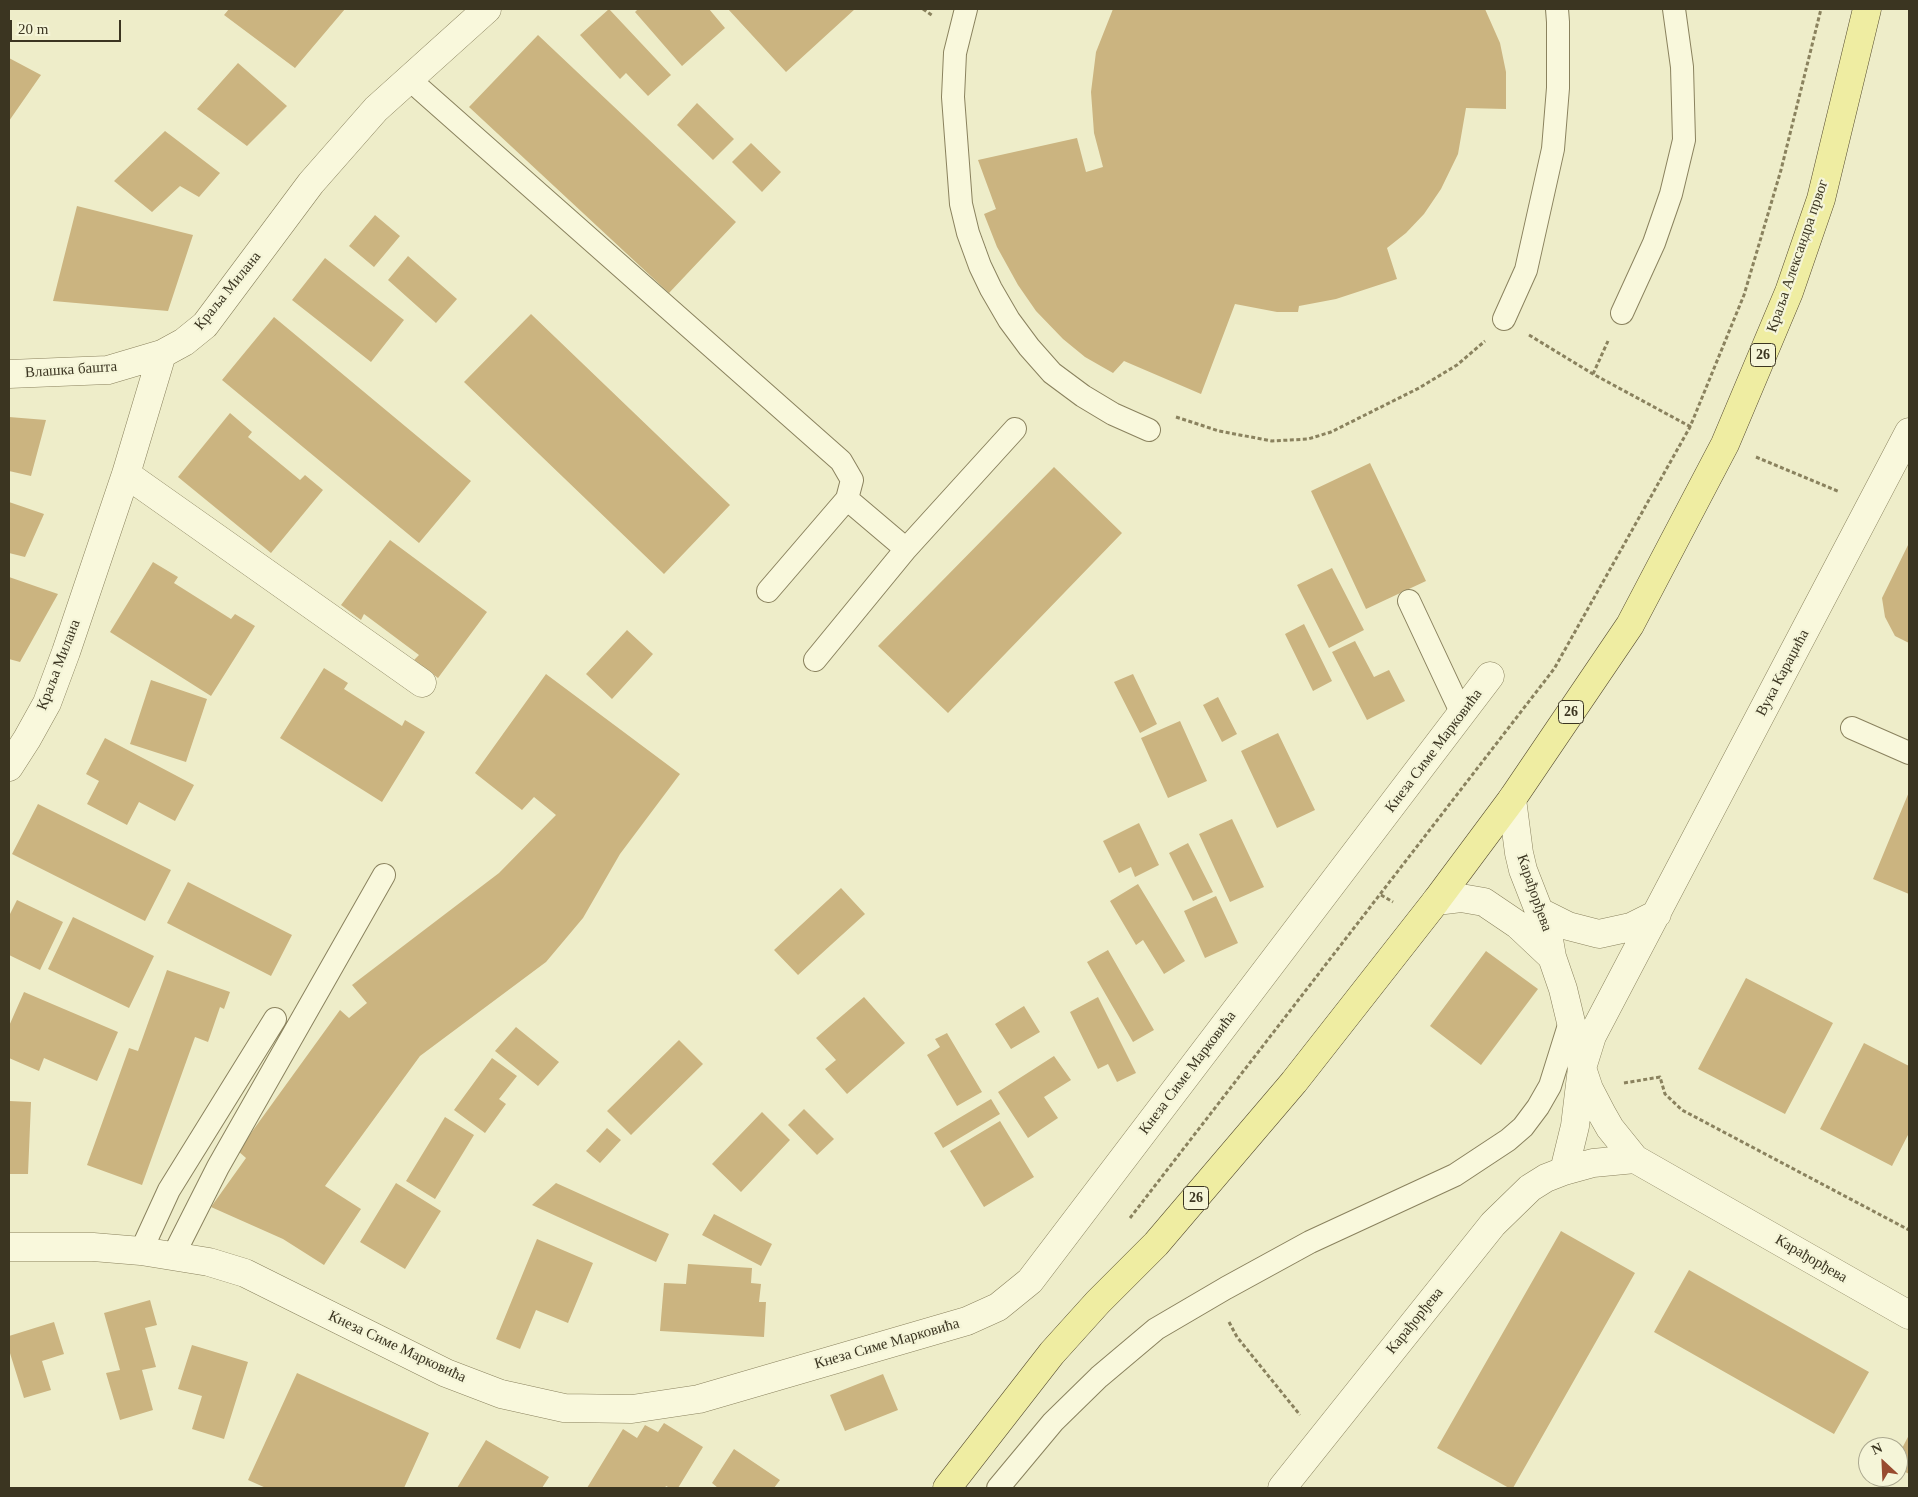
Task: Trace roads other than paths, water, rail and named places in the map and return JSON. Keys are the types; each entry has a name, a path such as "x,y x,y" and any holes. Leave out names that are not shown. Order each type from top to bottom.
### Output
{"main road":[{"name":"Краља Александра првог","path":"1512,799 1630,625 1725,444 1789,292 1821,199 1867,9"},
{"name":"26","path":"947,1488 1052,1353 1098,1302 1156,1244 1294,1082 1436,901 1512,799"}],"street":[{"name":"Краља Милана","path":"9,767 28,739 47,703 66,652 126,474 162,354 184,342 205,325 311,184 376,109 487,9"},
{"name":"Влашка башта","path":"9,374 108,370 162,354"},
{"name":"Вука Караџића","path":"1585,1079 1592,1036 1909,432"},
{"path":"126,474 422,684"},
{"name":"Кнеза Симе Марковића","path":"9,1247 93,1247 141,1251 209,1262 245,1273 446,1373 501,1394 564,1408 632,1409 699,1399 967,1321 998,1307 1030,1281 1490,676"},
{"name":"Карађорђева","path":"1512,799 1523,870 1548,934 1552,957 1563,989 1585,1079 1610,1128 1635,1159 1909,1315"},
{"name":"Карађорђева","path":"1436,901 1461,898 1484,902 1518,925 1552,957"},
{"path":"1540,912 1568,926 1599,934 1631,927 1657,914"},
{"name":"Карађорђева","path":"1564,1171 1585,1079"},
{"name":"Карађорђева","path":"1282,1488 1493,1224 1530,1188 1546,1178 1564,1171 1593,1163 1635,1159"}],"lane":[{"path":"966,9 955,53 953,97 961,204 968,234 980,266 1009,320 1029,347 1052,372 1083,396 1113,414 1150,430"},
{"path":"1504,319 1526,270 1552,149 1558,88 1557,9"},
{"path":"1622,313 1654,243 1671,194 1684,140 1682,67 1674,9"},
{"path":"409,79 841,461 852,480 847,499 768,591"},
{"path":"816,660 906,549 1014,429"},
{"path":"847,499 906,549"},
{"path":"1409,602 1462,714"},
{"path":"1852,728 1909,753"},
{"path":"174,1256 218,1166 384,875"},
{"path":"141,1251 169,1190 275,1019"},
{"path":"998,1488 1053,1422 1099,1377 1156,1330 1226,1288 1310,1242 1455,1176 1508,1140 1523,1127 1538,1107 1550,1086 1570,1022"}]}
